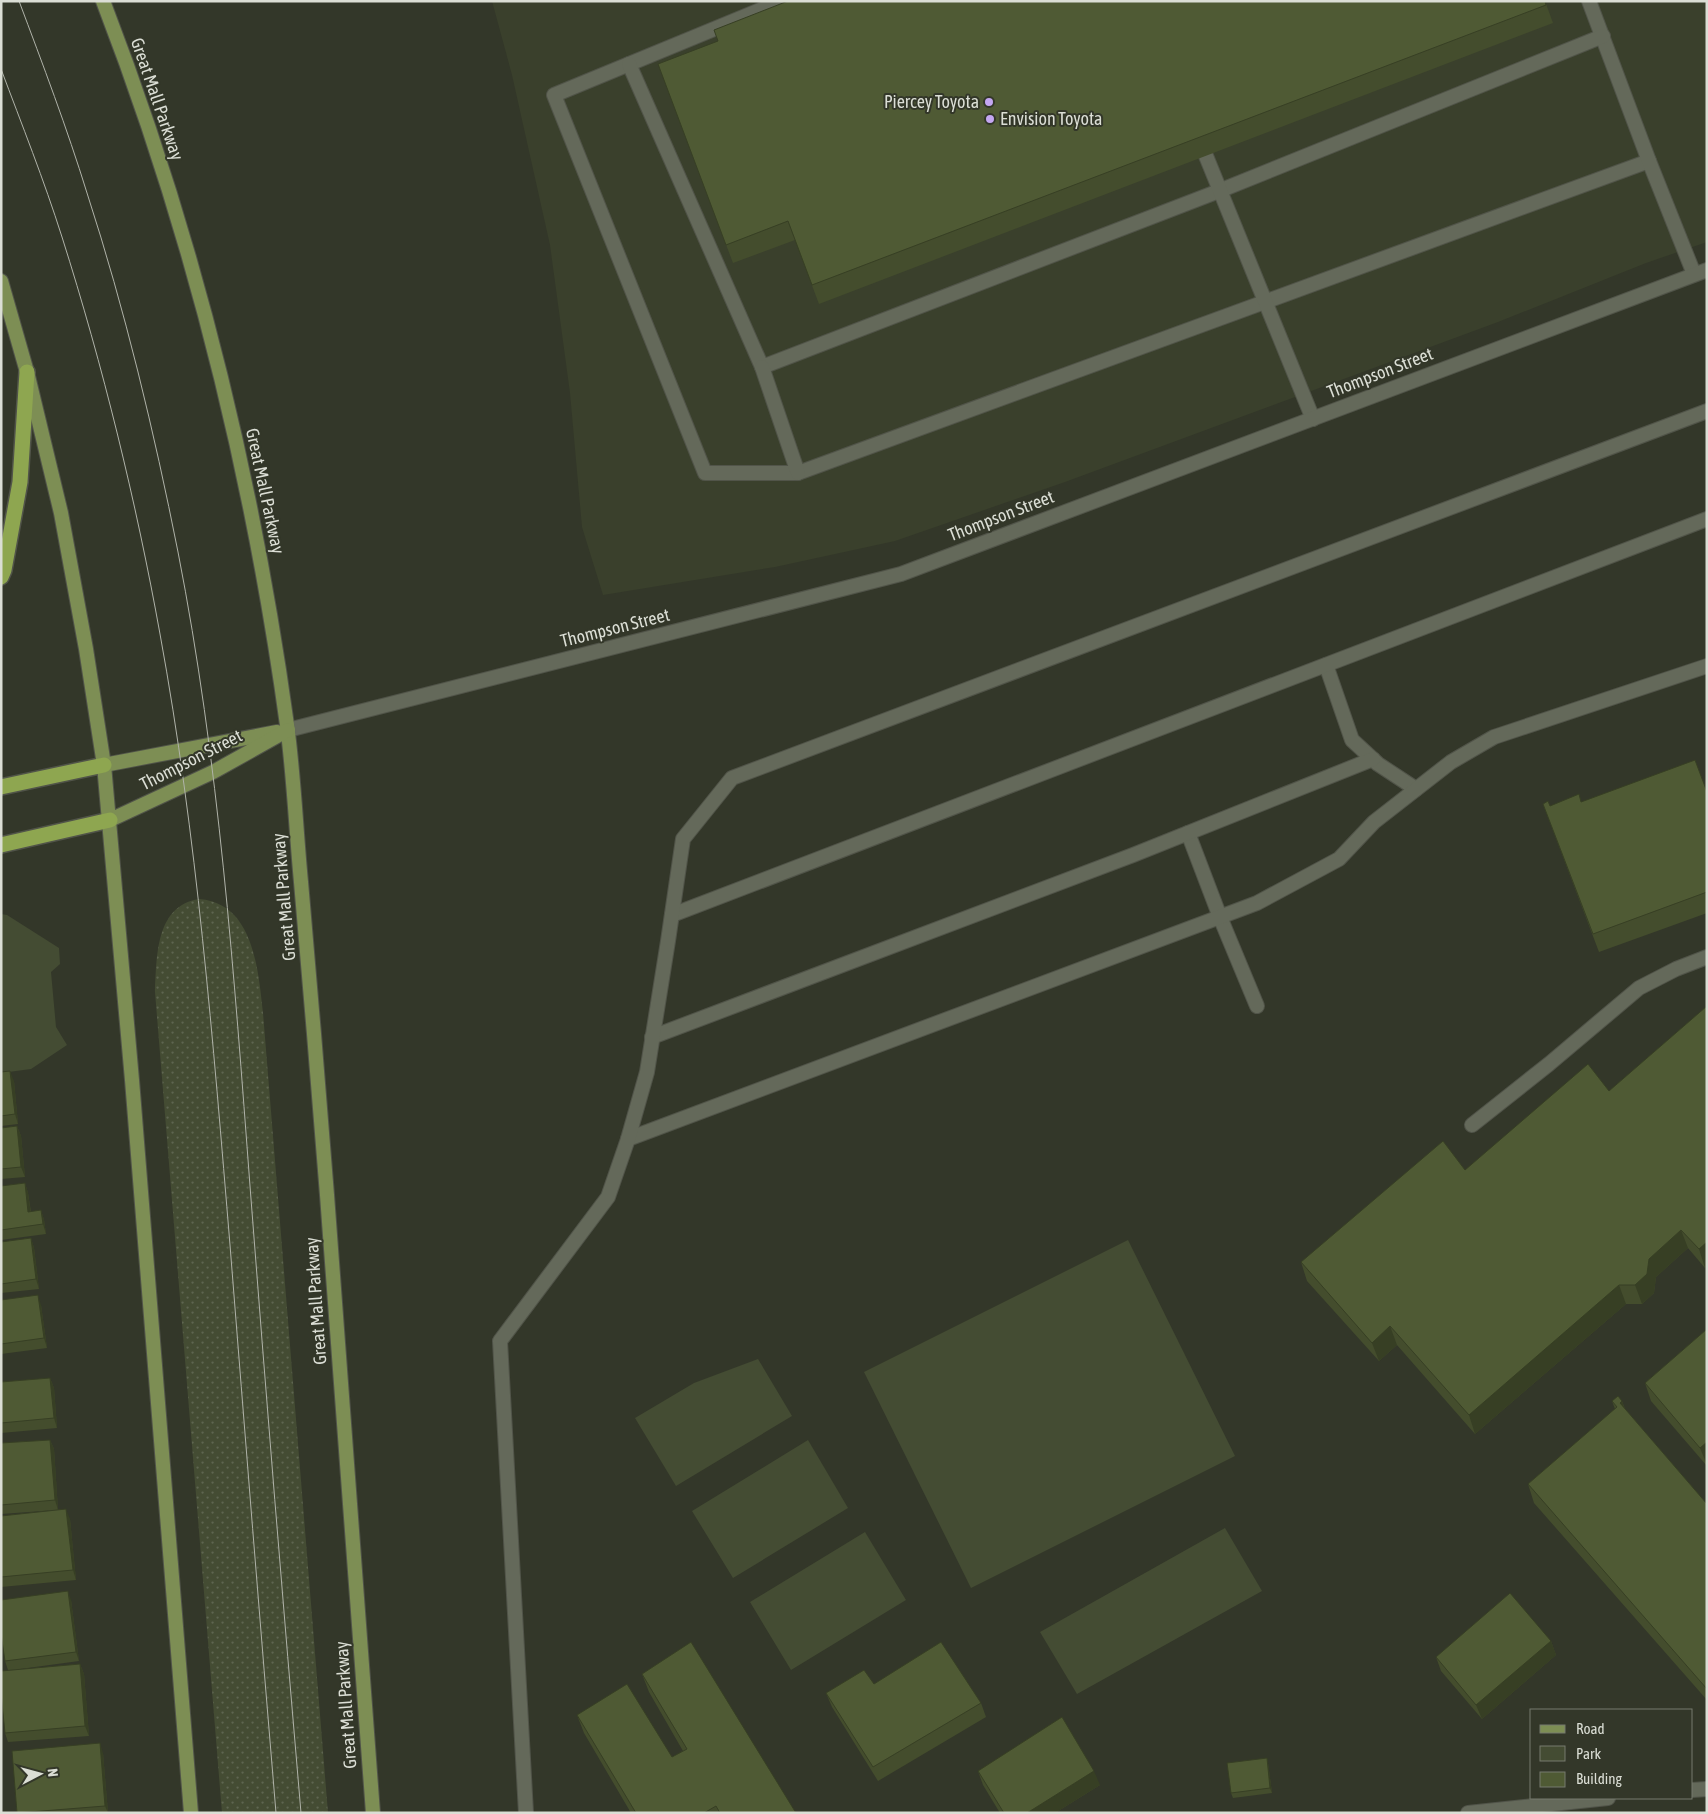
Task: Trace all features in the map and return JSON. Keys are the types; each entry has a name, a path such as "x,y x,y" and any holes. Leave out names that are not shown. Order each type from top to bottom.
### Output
{"highway":[{"path":"1,577 4,570 20,482 26,372"},
{"path":"1,787 104,765"},
{"path":"1,845 110,820"}],"main road":[{"name":"Great Mall Parkway","path":"103,1 129,70 170,198 209,330 242,466 266,593 288,730 317,1061 373,1813"},
{"path":"1,282 26,372 61,513 86,649 104,765 132,1080 191,1813"},
{"name":"Thompson Street","path":"104,765 288,730"},
{"name":"Thompson Street","path":"110,820 213,772 288,730"}],"street":[{"path":"782,1 554,95 705,473 798,473 1649,161"},
{"path":"1589,1 1649,161 1700,272"},
{"path":"762,367 1219,190 1603,36"},
{"path":"629,64 762,367 798,473"},
{"path":"1206,156 1313,419"},
{"name":"Thompson Street","path":"288,730 901,574 1700,272"},
{"path":"526,1813 500,1341 608,1198 628,1139 647,1072 682,839 732,778 1707,411"},
{"path":"672,915 1707,519"},
{"path":"1326,665 1352,740 1378,764 1416,789"},
{"path":"628,1139 1257,903 1339,859 1374,822 1451,762 1494,737 1707,666"},
{"path":"652,1037 1188,833 1372,759"},
{"path":"1188,833 1257,1006"},
{"path":"1472,1126 1639,988 1676,969 1707,957"},
{"path":"1693,1790 1707,1789"},
{"path":"1468,1813 1599,1799"}],"shaded area":[{"name":"Envision Toyota","path":"492,1 1707,1 1707,242 1646,263 1498,322 1065,482 895,541 775,567 603,595 582,527 570,393 550,245 512,75"}],"green space":[{"path":"199,899 217,903 232,912 242,925 250,941 259,978 328,1813 222,1813 155,992 158,949 166,922 174,912 185,904"},
{"path":"1,914 7,915 59,948 60,964 51,972 56,1027 67,1045 31,1069 1,1073"},
{"path":"1128,1240 1235,1456 971,1588 864,1372"},
{"path":"758,1359 792,1416 676,1486 635,1418 694,1383"},
{"path":"808,1440 848,1508 733,1578 692,1511"},
{"path":"1225,1528 1262,1591 1077,1694 1040,1632"},
{"path":"865,1532 906,1600 791,1670 750,1602"}],"building":[{"name":"Envision Toyota","path":"788,1 1545,1 1546,5 812,285 788,221 726,245 658,64 718,41 714,30"},
{"path":"1695,760 1707,792 1707,892 1593,934 1543,804 1548,801 1550,806 1579,794 1581,802"},
{"path":"1707,1006 1707,1242 1699,1249 1681,1230 1649,1259 1647,1274 1635,1285 1619,1285 1469,1415 1390,1326 1372,1343 1301,1262 1443,1141 1465,1170 1588,1064 1609,1091"},
{"path":"10,1071 15,1114 1,1116 1,1072"},
{"path":"17,1126 21,1167 1,1169 1,1128"},
{"path":"25,1183 28,1212 41,1210 43,1224 1,1230 1,1186"},
{"path":"31,1238 36,1279 1,1284 1,1242"},
{"path":"38,1295 44,1338 1,1344 1,1300"},
{"path":"1707,1329 1707,1442 1700,1448 1645,1383"},
{"path":"50,1378 54,1418 1,1423 1,1382"},
{"path":"1618,1396 1622,1401 1620,1403 1707,1504 1707,1689 1528,1484 1617,1407 1612,1401"},
{"path":"50,1440 55,1500 1,1505 1,1443"},
{"path":"66,1509 73,1570 1,1577 1,1516"},
{"path":"68,1591 76,1652 5,1661 1,1634 1,1600"},
{"path":"1510,1593 1551,1641 1476,1705 1436,1657"},
{"path":"691,1642 796,1813 720,1813 716,1806 704,1813 636,1813 577,1715 627,1684 672,1757 687,1749 642,1674"},
{"path":"941,1642 981,1703 873,1767 826,1693 864,1670 874,1684"},
{"path":"80,1664 85,1726 5,1733 1,1671"},
{"path":"1062,1717 1094,1771 1027,1813 1004,1813 978,1771"},
{"path":"100,1743 105,1806 17,1813 12,1751"},
{"path":"1267,1758 1270,1788 1231,1793 1227,1763"}],"tram line":[{"path":"19,1 79,169 114,281 159,461 192,631 215,789 231,947 301,1813"},
{"path":"1,69 55,216 105,384 151,584 173,710 194,862 210,1015 276,1813"}],"place":[{"name":"Piercey Toyota","path":"989,102"},
{"name":"Envision Toyota","path":"990,119"}]}
